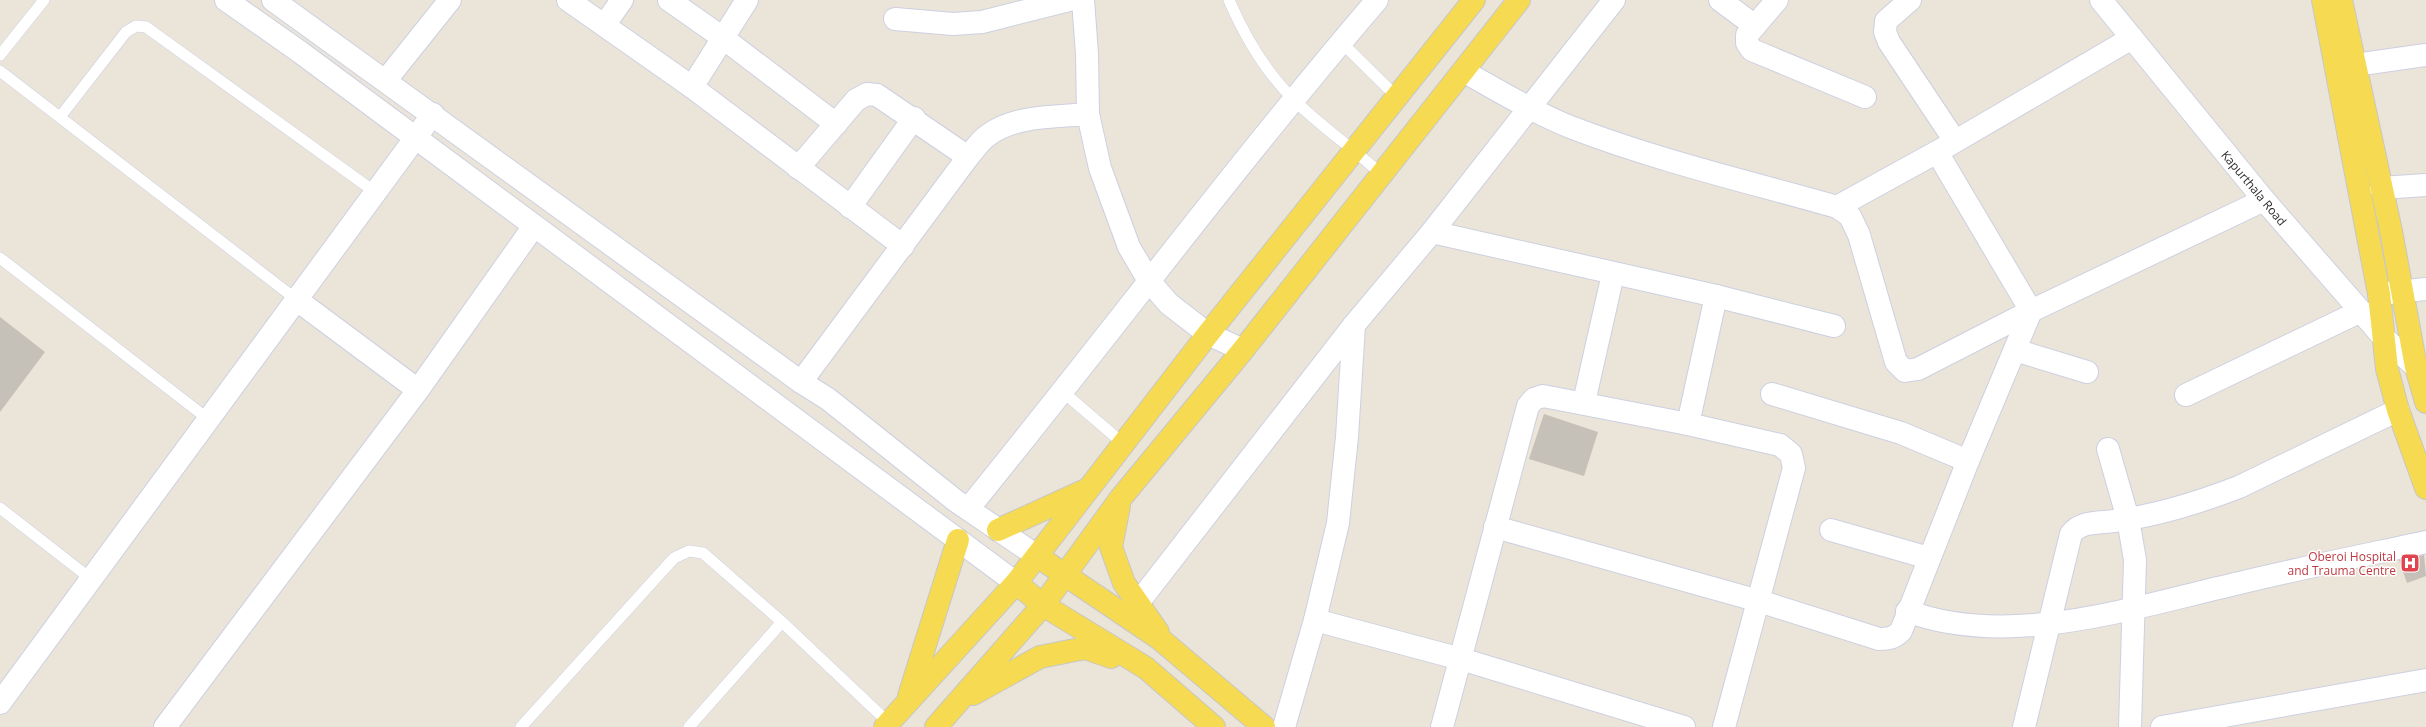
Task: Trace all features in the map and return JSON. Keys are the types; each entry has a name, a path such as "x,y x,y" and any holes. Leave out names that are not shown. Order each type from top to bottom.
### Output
{"main road":[{"path":"887,725 1016,583 1124,445 1208,334 1398,98 1474,0"},
{"path":"936,727 1043,606 1120,499 1244,350 1519,0"},
{"path":"2323,0 2379,294 2387,369 2398,410 2426,488"},
{"path":"2341,0 2403,292 2416,367 2426,402"},
{"path":"998,530 1090,489"},
{"path":"1120,499 1111,547 1124,583 1168,647"},
{"path":"907,703 958,540"},
{"path":"1037,556 1168,647 1264,727"},
{"path":"1016,583 1043,606 1146,668 1214,727"},
{"path":"960,701 1040,657 1085,648 1146,668"}],"street":[{"path":"226,0 416,138 1016,583"},
{"path":"274,0 801,382 828,399 968,509 1037,556"},
{"path":"386,80 450,0"},
{"path":"568,0 605,24 692,87 903,246"},
{"path":"605,24 622,0"},
{"path":"669,0 723,38 836,124"},
{"path":"692,87 747,0"},
{"path":"895,19 953,24 982,22 1070,0"},
{"path":"1083,0 1088,54 1088,114 1100,168 1129,247 1148,281 1169,304 1208,334 1244,350"},
{"path":"968,509 1063,392 1148,281 1376,0"},
{"path":"1138,604 1354,325 1432,232 1528,107 1614,0"},
{"path":"1720,0 1755,26"},
{"path":"1776,0 1747,35 1748,43 1752,50 1866,97"},
{"path":"1910,0 1886,21 1885,32 1889,42 1955,141"},
{"name":"Kapurthala Road","path":"2101,0 2264,200 2384,338 2416,367"},
{"path":"1837,207 1937,152 2132,38"},
{"path":"2355,65 2426,56"},
{"path":"1463,71 1528,107 1572,127 1636,150 1837,207 1850,216 1859,235 1896,362 1905,371 1918,369 2031,311 2264,200"},
{"path":"798,168 856,100 867,94 877,95 914,118 968,157"},
{"path":"0,703 433,114"},
{"path":"801,382 968,157 987,136 1008,125 1032,120 1088,114"},
{"path":"850,207 914,118"},
{"path":"1937,152 2031,311"},
{"path":"2381,188 2426,185"},
{"path":"165,727 418,390 534,226"},
{"path":"1432,232 1716,296 1834,326"},
{"path":"1584,402 1613,274"},
{"path":"2379,294 2426,289"},
{"path":"1688,424 1716,296"},
{"path":"296,300 418,390"},
{"path":"1496,527 1759,602 1879,639 1889,639 1896,636 1901,631 1907,611 2031,311"},
{"path":"2186,395 2361,311"},
{"path":"1284,727 1315,620 1338,523 1347,437 1354,325"},
{"path":"2015,350 2087,372"},
{"path":"1772,394 1901,433 1968,461"},
{"path":"1442,727 1528,406 1534,399 1543,396 1584,402 1780,445 1792,454 1794,468 1724,727"},
{"path":"2024,727 2071,534 2075,528 2084,525 2128,520 2239,487 2398,410"},
{"path":"2108,449 2128,520 2135,560 2135,609 2130,727"},
{"path":"1831,530 1929,558"},
{"path":"1907,611 1929,619 1964,624 2050,624 2135,609 2230,585 2426,542"},
{"path":"1315,620 1461,659 1684,727"},
{"path":"2162,727 2426,680"}],"lane":[{"path":"0,55 44,0"},
{"path":"1229,0 1242,32 1262,63 1294,100 1356,150 1382,174"},
{"path":"60,117 126,32 136,26 146,27 375,192"},
{"path":"1341,42 1398,98"},
{"path":"0,71 296,300"},
{"path":"0,258 208,420"},
{"path":"1063,392 1124,445"},
{"path":"0,508 91,579"},
{"path":"521,727 674,558 689,551 704,553 782,622 887,725"},
{"path":"689,727 782,622"}],"building":[{"path":"0,317 45,352 0,412"},
{"path":"1544,414 1598,432 1584,476 1529,459"},
{"path":"2424,555 2426,576 2407,583 2399,560"}],"place":[{"name":"Oberoi Hospital and Trauma Centre","path":"2410,563"}]}
